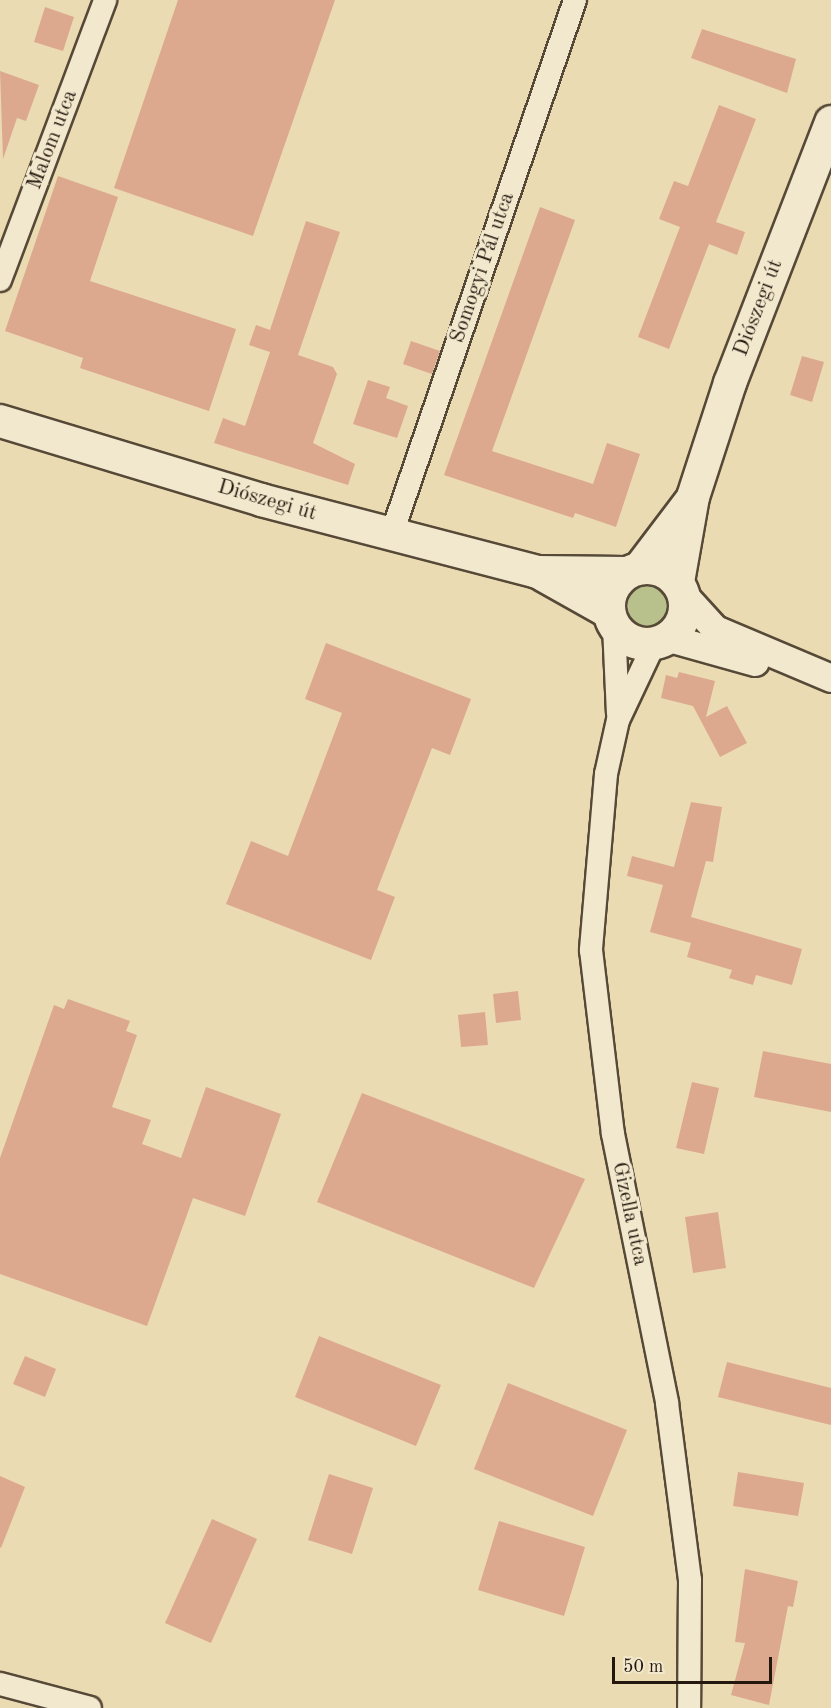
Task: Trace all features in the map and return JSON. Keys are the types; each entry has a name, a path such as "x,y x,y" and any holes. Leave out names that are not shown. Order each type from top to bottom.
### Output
{"main road":[{"name":"Diószegi út","path":"681,589 693,497 730,383 831,122"},
{"name":"Diószegi út","path":"0,421 391,536 537,572 633,570 693,497"},
{"path":"633,570 667,572 681,589 686,612 662,641 639,644 612,619 613,590 633,570"},
{"name":"Diószegi út","path":"537,572 612,619"}],"street":[{"name":"Malom utca","path":"0,280 105,0"},
{"name":"Somogyi Pál utca","path":"391,536 575,0"},
{"path":"681,589 716,628 831,678"},
{"name":"Gizella utca","path":"612,619 618,720 599,828 591,950 613,1134 667,1403 690,1580 689,1708"},
{"path":"662,641 831,685"},
{"name":"Gizella utca","path":"618,720 662,641"},
{"path":"0,1684 90,1708"}],"green space":[{"path":"648,580 658,582 666,588 672,596 674,606 672,616 666,624 658,630 648,632 638,630 630,624 624,616 622,606 624,596 630,588 638,582"}],"building":[{"path":"178,0 335,0 253,236 114,188"},
{"path":"45,7 74,17 63,51 34,42"},
{"path":"702,29 796,59 787,93 691,58"},
{"path":"0,71 39,85 26,121 17,118 3,159"},
{"path":"719,105 756,119 716,222 745,232 737,255 709,244 669,349 638,337 680,227 659,219 674,181 688,186"},
{"path":"58,176 118,197 90,281 236,329 209,411 80,368 83,358 5,331"},
{"path":"540,207 575,220 492,451 593,484 607,443 640,454 616,527 575,513 573,518 444,475"},
{"path":"306,221 340,232 298,355 333,367 337,374 313,443 355,464 348,485 214,443 223,418 245,426 270,352 249,345 256,325 270,330"},
{"path":"411,341 440,351 432,374 403,364"},
{"path":"802,356 824,362 812,402 790,395"},
{"path":"368,380 390,387 386,398 408,406 397,438 353,424"},
{"path":"326,643 471,699 450,755 432,748 377,890 395,897 371,960 226,904 251,841 288,856 342,713 305,699"},
{"path":"679,672 715,681 706,717 727,706 747,743 720,757 693,706 661,698 666,675 677,678"},
{"path":"691,802 722,807 713,862 706,861 691,917 802,949 792,985 756,975 753,985 729,978 732,970 687,957 691,943 650,932 663,885 627,876 632,856 674,867"},
{"path":"518,991 521,1020 496,1023 493,994"},
{"path":"68,999 130,1021 126,1031 137,1035 112,1107 151,1120 142,1144 181,1158 206,1087 281,1114 245,1216 193,1198 147,1326 0,1274 0,1158 54,1005 64,1009"},
{"path":"485,1012 488,1045 461,1047 458,1015"},
{"path":"763,1051 831,1064 831,1112 754,1097"},
{"path":"692,1082 719,1088 704,1154 676,1148"},
{"path":"362,1093 585,1179 534,1288 317,1202"},
{"path":"718,1212 726,1268 693,1273 685,1217"},
{"path":"319,1336 441,1385 416,1446 295,1397"},
{"path":"25,1356 56,1369 45,1397 13,1384"},
{"path":"727,1362 831,1388 831,1425 718,1397"},
{"path":"508,1383 627,1430 593,1516 474,1469"},
{"path":"738,1472 804,1483 798,1516 733,1506"},
{"path":"329,1474 373,1488 352,1554 308,1540"},
{"path":"0,1476 25,1487 1,1548 0,1547"},
{"path":"212,1519 257,1539 211,1643 165,1623"},
{"path":"499,1521 585,1547 564,1616 478,1590"},
{"path":"745,1569 798,1581 793,1607 788,1606 769,1705 731,1695 745,1643 735,1642"}]}
